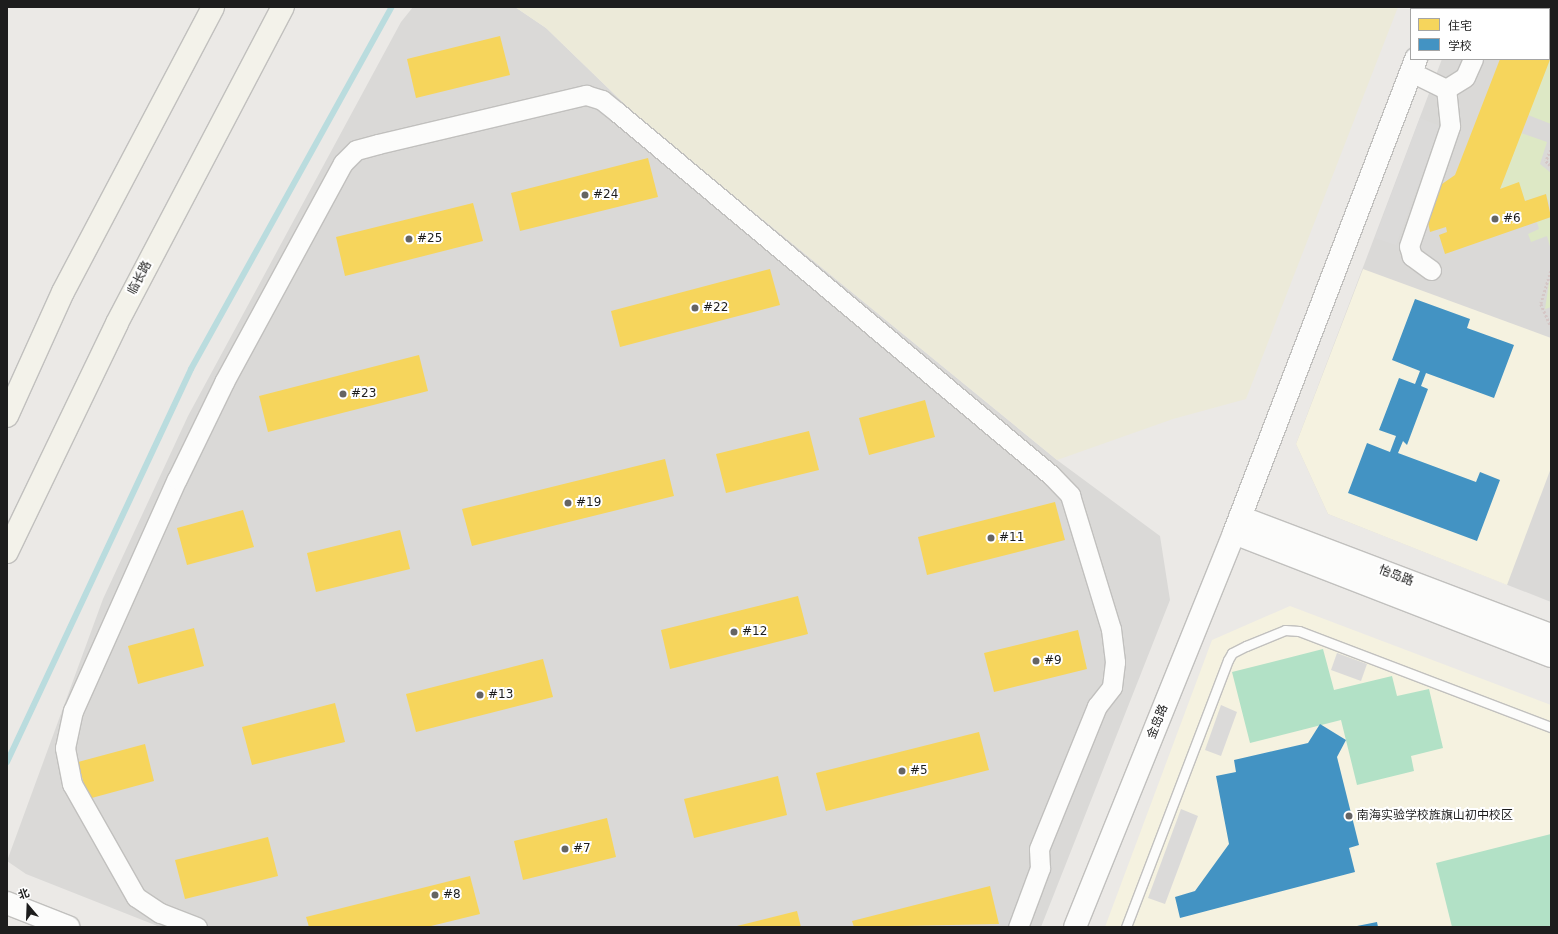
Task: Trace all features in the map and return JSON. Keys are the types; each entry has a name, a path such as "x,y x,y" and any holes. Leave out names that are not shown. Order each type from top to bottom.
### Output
{"main road":[{"path":"7,416 63,292 213,7"},
{"name":"临长路","path":"7,552 116,323 283,7"}],"street":[{"path":"1446,89 1465,77 1473,60"},
{"path":"1414,65 1446,89 1450,126 1409,246 1412,256 1432,270"},
{"name":"金岛路","path":"1075,927 1237,525 1414,65"},
{"path":"197,927 160,913 136,897 72,784 65,748 73,712 177,479 224,382 343,163 356,150 586,95 602,100 617,112 1052,475 1070,495 1081,522 1098,594 1111,629 1115,662 1112,688 1097,706 1044,835 1039,849 1040,868 1018,927"},
{"path":"1237,525 1551,656"},
{"name":"怡岛路","path":"1237,525 1551,635"},
{"path":"7,903 68,927"}],"lane":[{"path":"1126,927 1228,660 1232,653 1246,646 1285,630 1299,630 1551,727"}],"path":[{"path":"1551,150 1546,161 1551,166"},
{"path":"1551,271 1541,304 1551,326"}],"shaded area":[{"path":"413,7 515,7 546,28 640,119 1057,460 1160,536 1170,600 1041,927 160,927 26,874 7,861 103,599 188,416 401,22"},
{"path":"515,7 1398,7 1246,399 1173,419 1057,460 640,119 546,28"},
{"path":"1466,7 1551,7 1551,602 1328,514 1296,444 1442,60 1550,60 1550,8"},
{"path":"1420,118 1440,126 1396,245 1375,238"},
{"path":"1363,269 1551,338 1551,468 1507,585 1328,514 1296,444"},
{"name":"南海实验学校旌旗山初中校区","path":"1290,606 1551,705 1551,927 1105,927 1212,640"},
{"path":"1337,653 1367,664 1361,681 1331,670"},
{"path":"1221,705 1237,712 1221,756 1205,750"},
{"path":"1181,809 1198,816 1165,904 1148,898"}],"green space":[{"path":"1551,57 1551,124 1528,115"},
{"path":"1521,133 1547,142 1540,164 1551,173 1551,208 1546,194 1525,201 1519,183 1500,189"},
{"path":"1551,217 1551,250 1547,236 1531,242 1528,234 1539,229 1537,222"},
{"path":"1551,278 1551,307 1545,309 1549,283"},
{"path":"1323,649 1334,690 1392,676 1397,696 1429,689 1443,748 1411,756 1414,771 1357,785 1341,720 1250,743 1232,672"},
{"path":"1551,834 1551,927 1452,927 1436,863"}],"building: 住宅":[{"path":"1505,7 1551,7 1551,32 1550,8"},
{"path":"500,36 510,75 416,98 407,59"},
{"path":"1500,60 1550,60 1500,189 1519,182 1525,201 1546,194 1551,217 1445,254 1439,235 1447,232 1446,227 1430,232 1428,222 1442,184 1455,175"},
{"name":"#24","path":"648,158 658,197 520,231 511,193"},
{"name":"#25","path":"473,203 483,241 345,276 336,237"},
{"name":"#22","path":"770,269 780,305 620,347 611,311"},
{"name":"#23","path":"419,355 428,391 268,432 259,396"},
{"path":"925,400 935,437 869,455 859,418"},
{"path":"809,431 819,470 726,493 716,454"},
{"name":"#19","path":"665,459 674,496 472,546 462,509"},
{"name":"#11","path":"1055,502 1065,540 927,575 918,537"},
{"path":"243,510 254,547 187,565 177,528"},
{"path":"400,530 410,569 316,592 307,553"},
{"name":"#12","path":"798,596 808,634 670,669 661,630"},
{"path":"194,628 204,666 138,684 128,646"},
{"name":"#9","path":"1078,630 1087,669 994,692 984,653"},
{"name":"#13","path":"543,659 553,697 416,732 406,694"},
{"path":"335,703 345,742 252,765 242,727"},
{"name":"#5","path":"979,732 989,770 826,811 816,773"},
{"path":"145,744 154,781 88,799 78,762"},
{"path":"778,776 787,815 694,838 684,799"},
{"name":"#7","path":"607,818 616,857 523,880 514,841"},
{"path":"268,837 278,876 185,899 175,860"},
{"name":"#8","path":"470,876 480,914 427,927 309,927 306,917"},
{"path":"990,886 999,924 854,927 852,921"},
{"path":"797,911 801,927 737,927 737,926"}],"building: 学校":[{"path":"1415,299 1470,319 1467,328 1514,345 1494,398 1426,373 1421,386 1428,389 1407,445 1403,441 1398,453 1476,482 1480,472 1500,480 1477,541 1348,493 1367,443 1390,452 1396,436 1379,430 1399,378 1415,384 1420,371 1392,360"},
{"path":"1320,724 1346,740 1337,757 1359,845 1349,848 1355,872 1180,918 1175,897 1195,891 1229,844 1216,776 1236,772 1234,760 1308,743"},
{"path":"1377,922 1378,927 1357,926"}],"waterway":[{"path":"7,762 191,369 392,7"}],"place":[{"name":"#24","path":"585,195"},
{"name":"#6","path":"1495,219"},
{"name":"#25","path":"409,239"},
{"name":"#22","path":"695,308"},
{"name":"#23","path":"343,394"},
{"name":"#19","path":"568,503"},
{"name":"#11","path":"991,538"},
{"name":"#12","path":"734,632"},
{"name":"#9","path":"1036,661"},
{"name":"#13","path":"480,695"},
{"name":"#5","path":"902,771"},
{"name":"南海实验学校旌旗山初中校区","path":"1349,816"},
{"name":"#7","path":"565,849"},
{"name":"#8","path":"435,895"}]}
